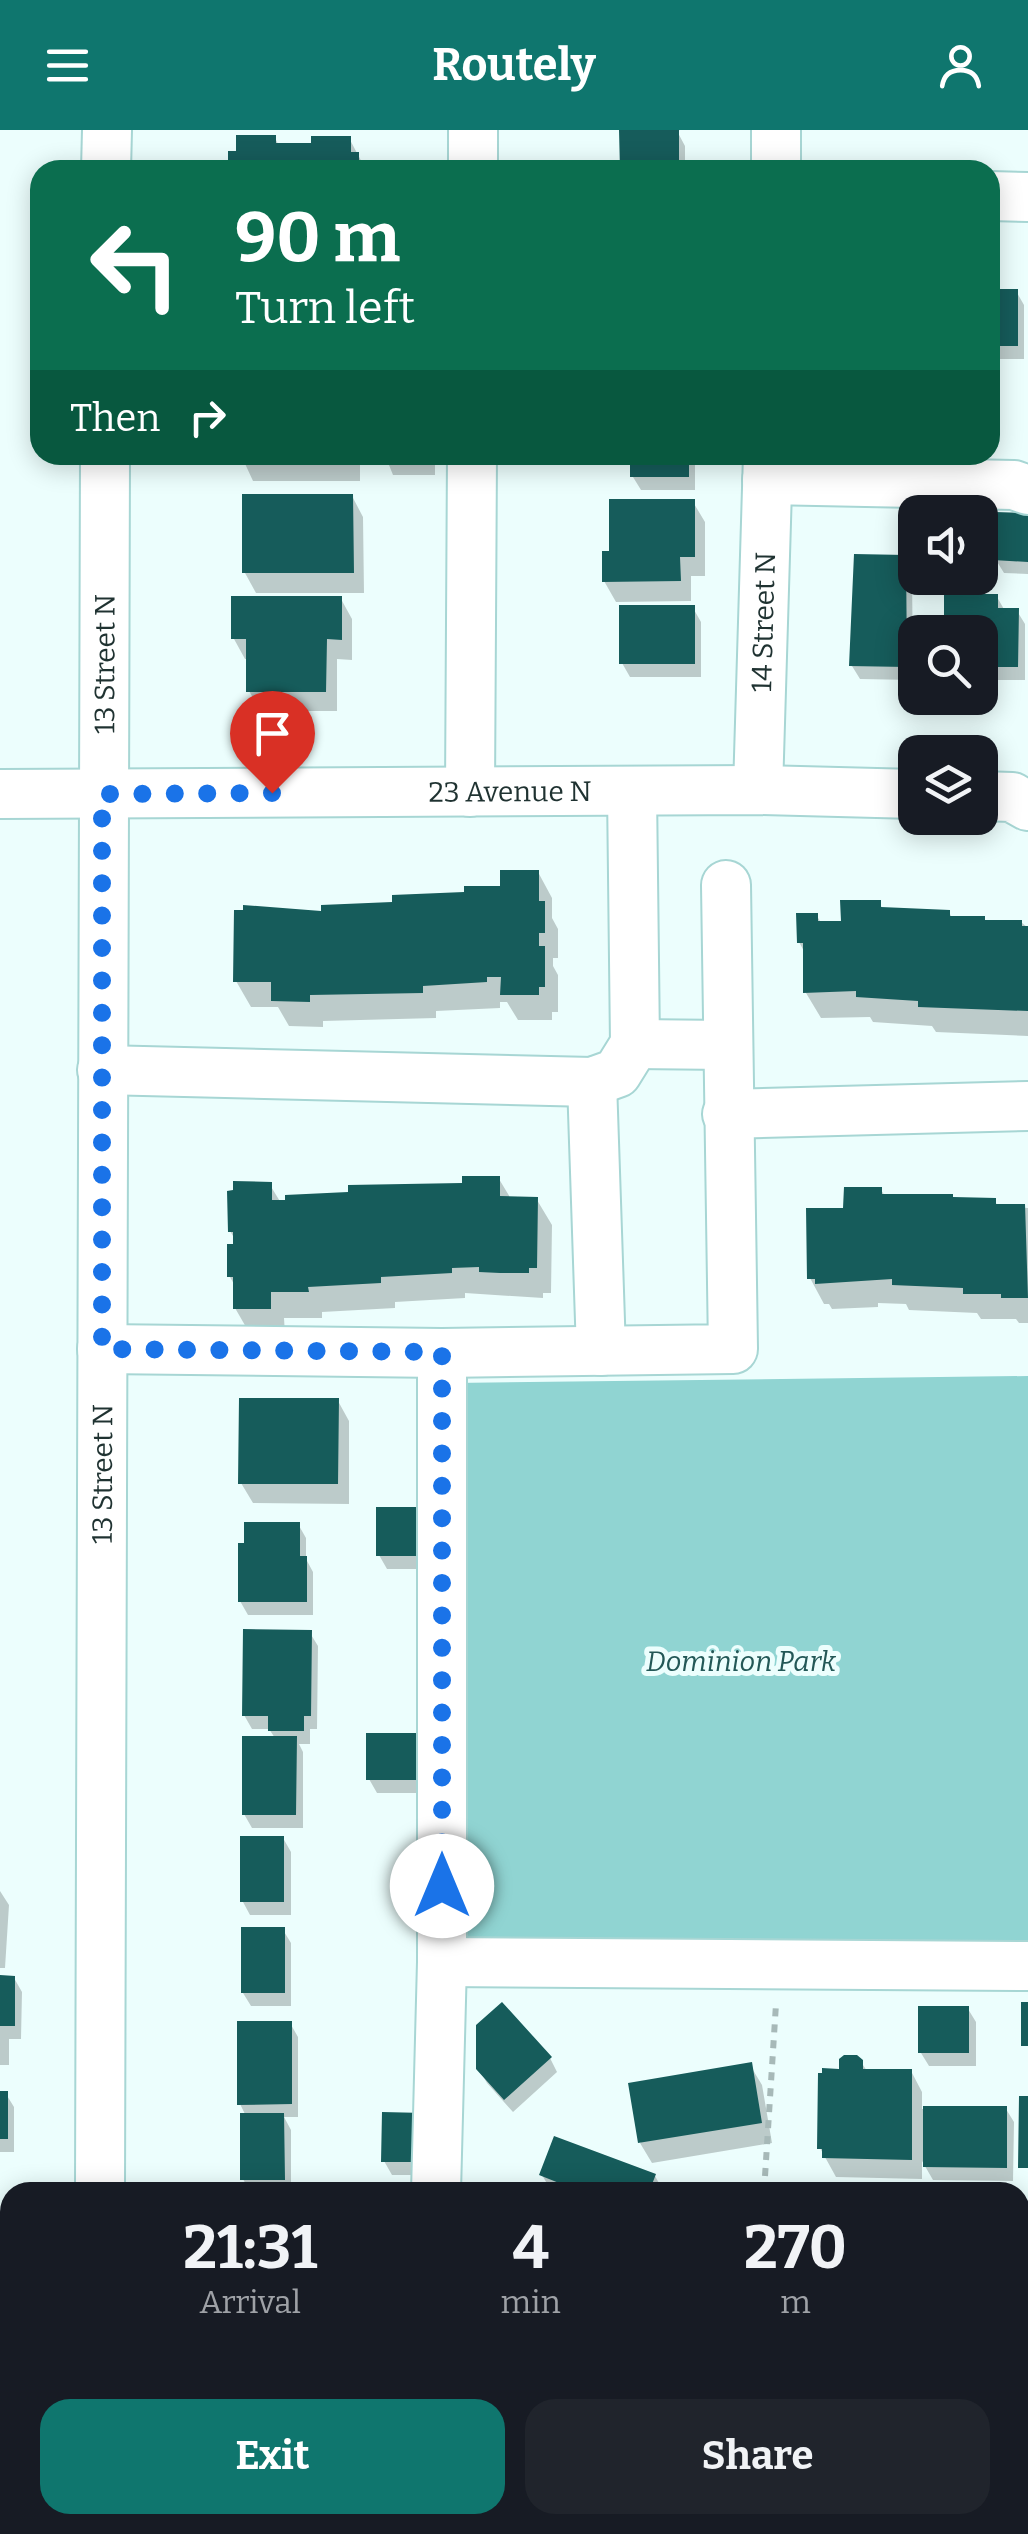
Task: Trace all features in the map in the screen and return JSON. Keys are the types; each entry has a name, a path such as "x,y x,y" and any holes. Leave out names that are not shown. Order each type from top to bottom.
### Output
{"street":[{"path":"106,160 107,130"},
{"path":"473,130 473,160"},
{"path":"776,130 776,160"},
{"path":"1000,196 1028,197"},
{"name":"13 Street N","path":"100,2182 105,465"},
{"path":"470,792 472,465"},
{"path":"768,468 1014,485 1028,490"},
{"name":"14 Street N","path":"758,790 768,468"},
{"name":"23 Avenue N","path":"0,794 758,790 898,794"},
{"path":"102,1070 592,1082 617,1073 635,1044 632,791"},
{"path":"998,797 1012,797 1028,806"},
{"path":"102,1349 733,1349 726,885"},
{"path":"635,1044 726,1045"},
{"path":"592,1082 601,1350"},
{"path":"727,1114 1028,1106"},
{"path":"436,2182 442,1962 442,1352"},
{"path":"442,1962 1028,1966"}],"path":[{"path":"765,2182 778,1964"}],"green space":[{"name":"Dominion Park","path":"1028,1376 1028,1946 461,1941 453,1383"}],"building":[{"path":"619,130 679,130 679,160 620,160"},
{"path":"236,135 276,135 276,143 311,143 311,136 351,136 351,152 359,152 359,160 228,160 228,151 236,151"},
{"path":"1000,289 1018,289 1018,346 1000,346"},
{"path":"630,465 689,465 689,477 630,477"},
{"path":"242,494 353,494 354,573 242,573"},
{"path":"609,499 695,499 695,557 680,557 681,581 602,582 602,551 609,551"},
{"path":"998,512 1028,513 1028,562 998,560"},
{"path":"854,554 898,555 898,595 906,595 907,615 898,615 898,667 849,666"},
{"path":"944,595 998,595 998,608 1019,608 1018,667 998,667 998,615 944,615"},
{"path":"231,596 342,596 342,640 327,639 326,692 246,692 246,639 231,639"},
{"path":"619,605 695,605 695,664 619,664"},
{"path":"500,870 539,870 539,901 545,901 545,933 539,933 539,946 545,946 545,987 539,987 539,995 500,995 501,977 487,977 487,982 423,986 423,993 310,995 310,1002 271,1001 271,982 233,982 234,910 243,910 243,905 321,911 321,905 392,902 392,895 500,886"},
{"path":"840,900 881,900 881,907 950,910 950,916 985,916 985,920 1022,920 1022,926 1028,926 1028,1011 918,1007 918,1001 856,997 856,991 803,993 803,943 797,943 796,913 818,913 818,921 841,921"},
{"path":"462,1176 500,1176 500,1196 538,1197 537,1268 529,1268 529,1273 500,1273 479,1272 479,1267 452,1268 452,1273 381,1277 381,1283 308,1287 309,1292 271,1292 271,1309 233,1309 233,1277 227,1277 227,1244 233,1244 233,1232 228,1232 227,1191 233,1190 233,1181 272,1182 272,1200 285,1200 285,1195 348,1192 348,1185 462,1183"},
{"path":"844,1187 882,1187 882,1194 953,1194 996,1198 996,1204 1025,1204 1028,1298 963,1294 963,1288 892,1285 892,1279 815,1284 815,1279 807,1279 806,1208 843,1208"},
{"path":"239,1398 339,1398 338,1484 238,1484"},
{"path":"376,1507 424,1507 424,1556 376,1556"},
{"path":"244,1522 300,1522 300,1556 307,1556 307,1602 238,1602 238,1543 244,1543"},
{"path":"243,1629 312,1630 311,1716 304,1716 304,1731 268,1731 268,1716 242,1716"},
{"path":"366,1733 418,1733 418,1780 366,1780"},
{"path":"242,1736 297,1736 296,1815 242,1815"},
{"path":"240,1836 284,1836 284,1902 240,1902"},
{"path":"241,1927 285,1927 285,1993 241,1993"},
{"path":"0,1975 15,1976 15,2026 0,2026"},
{"path":"502,2002 552,2057 504,2100 476,2069 476,2025"},
{"path":"1021,2002 1028,2002 1028,2046 1021,2046"},
{"path":"918,2006 969,2006 969,2053 918,2053"},
{"path":"237,2021 292,2021 292,2104 237,2105"},
{"path":"857,2055 863,2060 863,2069 912,2069 912,2160 822,2158 822,2149 817,2149 818,2073 822,2073 822,2068 839,2069 839,2059"},
{"path":"752,2062 762,2123 638,2143 628,2083"},
{"path":"0,2091 8,2091 8,2139 0,2139"},
{"path":"1019,2096 1028,2096 1028,2168 1018,2168"},
{"path":"923,2106 1007,2106 1007,2168 923,2167"},
{"path":"382,2112 425,2113 424,2162 381,2162"},
{"path":"240,2113 284,2113 285,2180 240,2180"},
{"path":"554,2136 656,2174 653,2182 556,2182 539,2175"}],"route":[{"path":"272,793 102,794 102,1349 442,1352 442,1886"}]}
